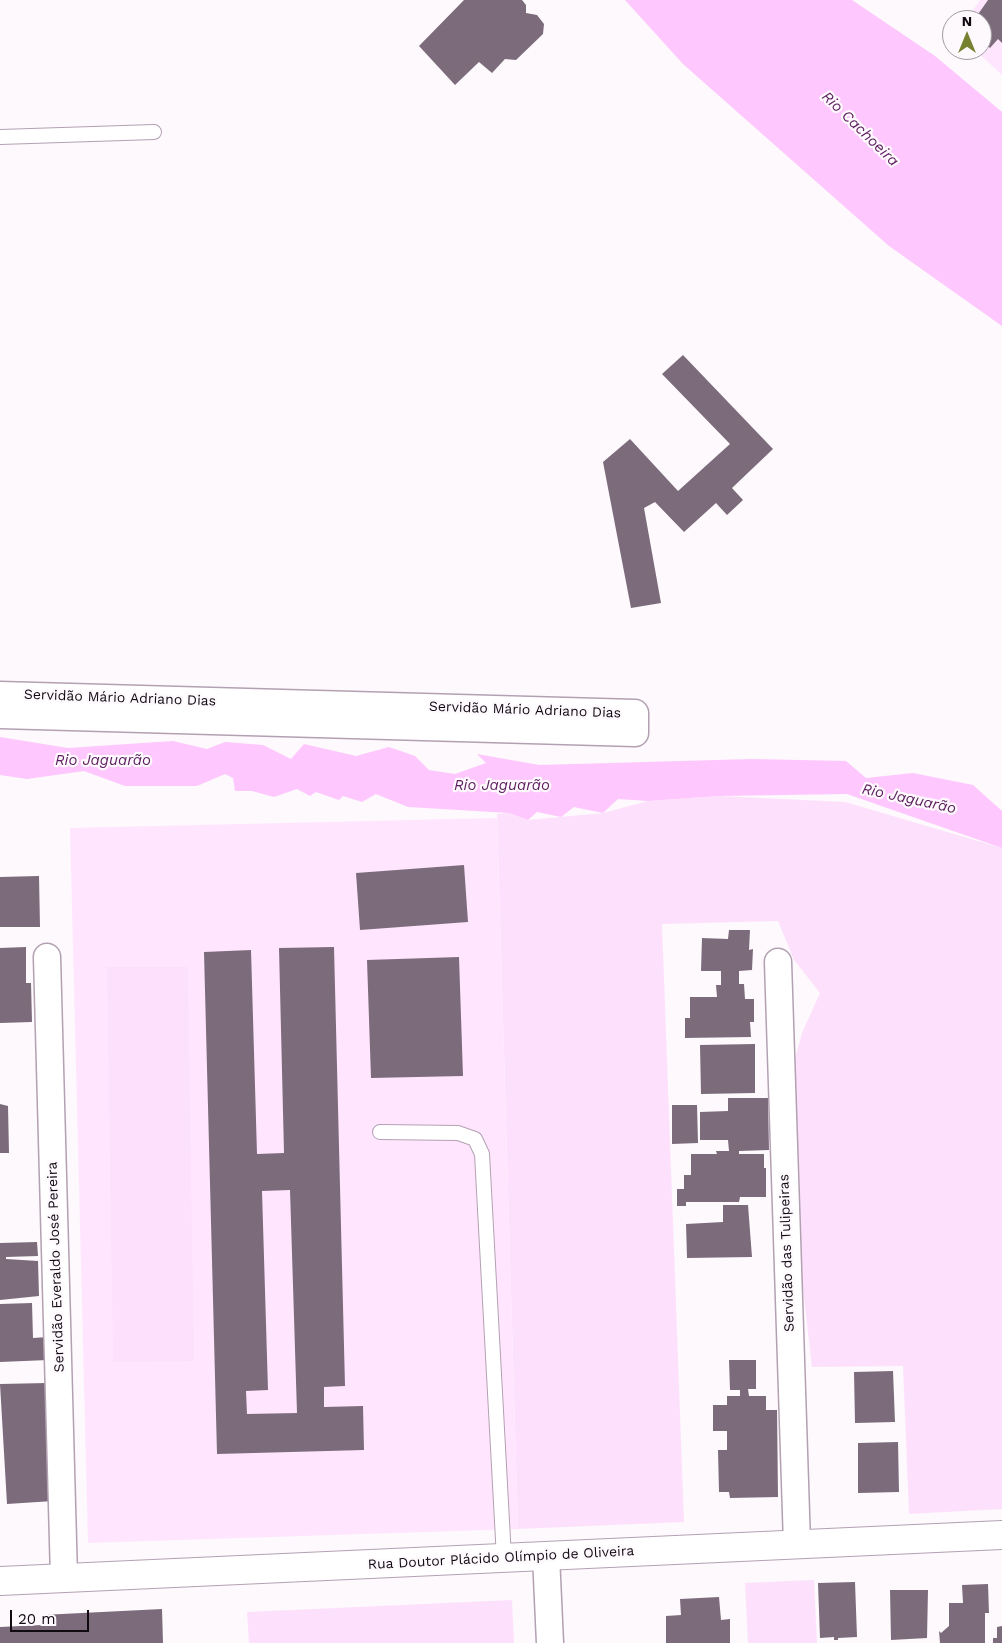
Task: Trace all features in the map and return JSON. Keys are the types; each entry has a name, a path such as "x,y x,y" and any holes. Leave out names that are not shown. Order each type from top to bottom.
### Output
{"main road":[{"name":"Rua Doutor Plácido Olímpio de Oliveira","path":"0,1581 1002,1535"}],"street":[{"name":"Servidão Mário Adriano Dias","path":"0,695 635,723 0,715"},
{"name":"Servidão Everaldo José Pereira","path":"47,957 64,1578"},
{"name":"Servidão das Tulipeiras","path":"778,962 797,1544"},
{"path":"546,1556 550,1643"}],"lane":[{"path":"0,137 154,132"},
{"path":"380,1132 458,1133 476,1139 482,1154 504,1558"}],"shaded area":[{"path":"980,0 1002,0 1002,75 986,60 992,60 992,10 973,10"},
{"path":"719,796 845,802 1002,848 1002,1509 909,1514 903,1366 812,1367 799,1255 795,1059 802,1033 820,993 794,960 778,921 662,924 684,1522 518,1529 497,814 509,813 528,820 603,813 648,801"},
{"path":"497,818 518,1529 88,1543 70,828"},
{"path":"107,967 188,967 194,1361 113,1362"},
{"path":"814,1580 817,1643 748,1643 745,1583"},
{"path":"512,1600 514,1643 249,1643 247,1612"}],"water":[{"name":"Rio Cachoeira","path":"625,0 852,0 935,56 1002,112 1002,326 889,246 683,64"},
{"name":"Rio Jaguarão","path":"0,737 68,748 173,741 207,749 225,742 263,745 291,759 304,744 356,756 389,747 415,756 429,770 455,774 486,763 477,754 539,765 752,759 846,761 866,778 913,773 973,785 1002,811 1002,848 847,794 719,796 648,801 618,799 603,813 574,807 561,817 537,812 528,820 509,813 408,807 376,794 362,802 343,796 339,800 316,792 310,796 297,789 274,797 252,791 235,791 233,778 225,774 197,786 125,786 84,771 27,779 0,775"}],"building":[{"path":"464,0 522,0 526,5 526,13 537,15 544,24 543,34 516,60 505,59 492,73 479,62 455,85 419,46"},
{"path":"988,0 1002,0 1002,43 998,39 992,46 992,10 981,10"},
{"path":"683,355 773,449 732,488 743,500 727,515 716,503 684,532 655,502 644,508 661,603 631,608 603,462 630,439 678,491 730,444 662,374"},
{"path":"464,865 468,922 360,930 356,873"},
{"path":"39,876 40,927 0,927 0,877"},
{"path":"729,930 750,930 749,950 753,949 752,970 739,971 739,984 744,984 745,999 754,999 754,1022 750,1022 751,1037 685,1038 685,1018 690,1018 690,997 717,997 716,985 721,985 721,971 701,971 702,938 728,939"},
{"path":"26,947 26,983 31,983 32,1022 0,1023 0,948"},
{"path":"334,947 345,1386 324,1387 324,1407 363,1406 364,1450 217,1454 204,952 251,950 257,1154 284,1153 279,948","holes":["290,1190 297,1413 247,1414 246,1391 268,1390 262,1191"]},
{"path":"459,957 463,1076 371,1078 367,960"},
{"path":"755,1044 755,1093 701,1094 700,1045"},
{"path":"728,1098 768,1098 769,1150 739,1151 739,1154 764,1154 766,1197 740,1197 739,1202 686,1202 686,1206 677,1206 677,1189 684,1189 684,1175 691,1175 691,1154 717,1154 716,1151 729,1151 728,1140 700,1140 700,1112 728,1111"},
{"path":"0,1104 8,1106 9,1153 0,1153"},
{"path":"672,1105 697,1105 698,1143 672,1144"},
{"path":"723,1205 748,1205 752,1257 687,1258 686,1224 723,1222"},
{"path":"37,1242 38,1256 6,1257 6,1259 38,1261 39,1296 0,1300 0,1243"},
{"path":"32,1303 33,1338 48,1337 48,1360 0,1362 0,1304"},
{"path":"729,1360 756,1360 756,1389 748,1389 749,1396 766,1396 766,1410 777,1410 778,1497 730,1498 729,1492 719,1492 718,1450 727,1450 727,1431 713,1431 713,1405 727,1405 727,1396 740,1396 740,1390 730,1390"},
{"path":"893,1371 895,1422 855,1423 854,1372"},
{"path":"47,1383 53,1501 7,1504 0,1384"},
{"path":"898,1442 899,1492 858,1493 858,1443"},
{"path":"855,1582 857,1637 838,1638 838,1640 834,1640 834,1637 820,1638 818,1583"},
{"path":"988,1584 989,1613 985,1613 985,1643 940,1643 939,1631 941,1633 949,1626 949,1603 963,1603 962,1585"},
{"path":"890,1590 928,1590 927,1638 891,1640"},
{"path":"719,1597 721,1620 730,1619 730,1643 666,1643 666,1616 681,1615 680,1599"},
{"path":"162,1609 163,1643 0,1643 0,1627 42,1625 42,1615"},
{"path":"1002,1626 1002,1643 993,1643 993,1638 997,1638 997,1627"}]}
